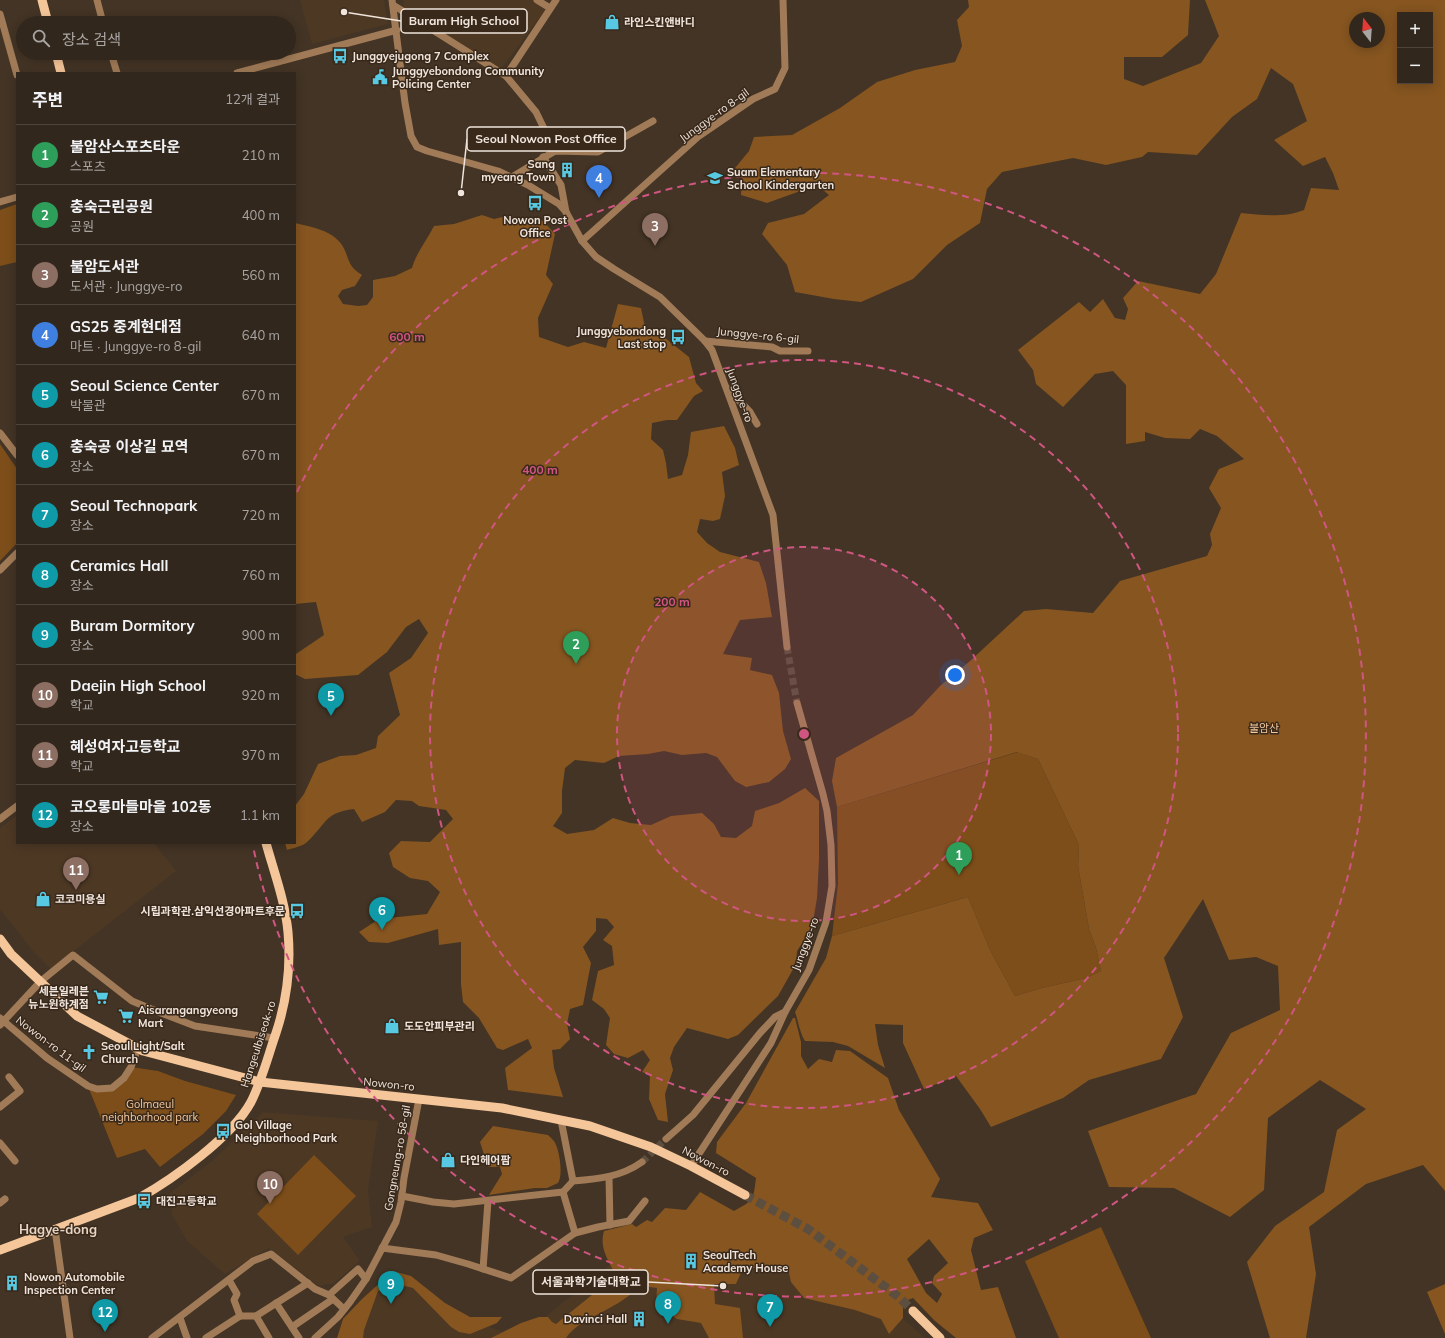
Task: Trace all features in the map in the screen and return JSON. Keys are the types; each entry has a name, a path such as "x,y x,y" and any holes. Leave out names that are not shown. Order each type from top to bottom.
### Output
{"main road":[{"path":"42,0 46,16"},
{"path":"57,60 60,72"},
{"name":"Hangeulbiseok-ro","path":"0,1250 138,1198 167,1181 203,1153 238,1118 250,1103 260,1082 282,1015 287,989 289,964 288,930 281,895 266,844"},
{"name":"Nowon-ro","path":"0,939 11,954 77,1016 143,1051 260,1082 502,1108 590,1126 651,1148 691,1166 745,1195"},
{"path":"913,1311 940,1338"}],"street":[{"path":"97,0 101,16"},
{"path":"537,0 550,8"},
{"path":"506,76 556,0"},
{"name":"Junggye-ro 8-gil","path":"582,241 699,136 753,99 775,89 785,68 783,0"},
{"path":"392,3 506,76 536,112 555,151"},
{"name":"Junggye-ro","path":"392,3 411,136 417,147 498,171 536,189 559,204 566,212 582,241 596,257 614,270 660,297 706,341 712,350 773,515 787,647"},
{"path":"0,14 16,72"},
{"path":"296,57 397,30"},
{"path":"113,60 117,72"},
{"path":"241,72 285,60"},
{"path":"512,177 555,151 598,152 653,121"},
{"name":"Junggye-ro","path":"543,157 561,185 566,212"},
{"path":"0,202 16,197"},
{"name":"Junggye-ro 6-gil","path":"706,341 772,347 780,351 808,351"},
{"path":"727,389 750,412 757,424"},
{"path":"0,433 16,454"},
{"path":"0,570 16,553"},
{"name":"Junggye-ro","path":"691,1166 764,1054 785,1012 809,970 826,922 832,886 831,845 827,811 797,703"},
{"path":"0,818 16,807"},
{"path":"1,1021 41,981 72,955 132,1000 160,1013 195,1026 274,1038"},
{"path":"666,1139 693,1115 765,1027 775,1017 785,1012"},
{"name":"Nowon-ro 11-gil","path":"1,1021 47,1058 88,1086 97,1089 112,1088 124,1078 131,1067 138,1048"},
{"path":"0,1106 20,1091 9,1077"},
{"name":"Gongneung-ro 58-gil","path":"315,1338 338,1317 366,1279 396,1222 419,1099"},
{"path":"561,1120 573,1181"},
{"path":"0,1143 15,1162"},
{"path":"402,1196 433,1202 454,1204 563,1192 573,1181 610,1177 624,1172 642,1162"},
{"path":"610,1177 610,1225"},
{"path":"563,1192 575,1233"},
{"path":"483,1270 488,1201"},
{"path":"382,1248 436,1255 511,1278 575,1233 629,1222 644,1201"},
{"path":"55,1229 70,1338"},
{"path":"152,1338 253,1261 271,1254 315,1289 331,1297 344,1309"},
{"path":"292,1327 331,1297 358,1269 366,1279"},
{"path":"229,1280 237,1294 234,1300 240,1316"},
{"path":"210,1337 240,1316 256,1316 308,1283"},
{"path":"276,1303 299,1338"},
{"path":"256,1316 269,1338"},
{"path":"180,1318 187,1338"}],"shaded area":[{"path":"300,0 384,0 388,24 312,44"},
{"path":"403,0 533,0 546,9 501,69 469,51 404,8"},
{"path":"16,816 16,844 155,844 176,871 51,969 34,952 0,909 0,828"},
{"path":"263,1112 378,1121 368,1190 372,1227 343,1237 360,1261 334,1283 319,1286 269,1248 225,1274 187,1241 172,1215 170,1193 212,1161"},
{"path":"684,1228 877,1296 925,1338 351,1338 373,1291 391,1279 411,1280 464,1318 509,1334 540,1321 643,1238"}],"green space":[{"name":"불암산","path":"968,0 1190,0 1188,35 1162,57 1124,57 1124,79 1143,86 1201,63 1219,36 1205,0 1445,0 1445,1191 1423,1165 1366,1184 1309,1227 1316,1274 1306,1338 1270,1338 1247,1262 1275,1226 1324,1192 1337,1130 1366,1109 1320,1080 1268,1118 1264,1190 1230,1217 1174,1188 1109,1187 1088,1131 1196,1094 1231,1033 1280,1010 1278,966 1256,957 1229,960 1203,899 1164,958 1183,1017 1161,1059 1089,1080 1063,1098 991,1127 956,1076 924,1089 903,1043 903,1025 875,1024 878,1045 885,1068 848,1046 833,1042 805,1041 800,1031 795,1012 826,958 832,936 968,897 990,950 1015,996 1086,978 1101,971 1096,948 1089,929 1078,866 1079,845 1038,759 1017,752 837,807 832,781 836,758 913,715 940,686 970,661 1024,611 1046,609 1093,613 1120,581 1207,556 1212,545 1210,534 1221,508 1209,488 1219,469 1244,459 1217,436 1200,429 1190,439 1165,438 1145,432 1145,441 1126,444 1126,385 1113,371 1095,374 1063,407 1036,384 1033,370 1018,350 1079,302 1090,312 1103,299 1115,318 1125,320 1128,309 1123,298 1138,281 1200,294 1216,274 1241,213 1281,215 1296,213 1304,210 1311,188 1339,190 1325,157 1303,166 1274,140 1307,121 1293,84 1271,68 1257,99 1232,117 1197,155 1148,152 1142,157 1106,165 1073,158 1002,172 987,189 980,223 947,245 913,279 861,302 795,292 787,265 762,234 768,223 804,214 829,195 817,185 767,203 741,195 742,176 731,173 749,151 754,137 792,135 840,108 877,82 915,70 955,62 962,46 957,20 969,7"},
{"path":"16,204 16,262 0,266 0,210"},
{"path":"482,215 494,219 507,216 543,221 555,234 546,275 553,284 538,318 539,337 568,347 584,342 606,348 618,304 641,308 645,327 665,338 689,357 696,383 703,391 694,396 677,420 652,423 651,439 663,450 668,479 682,475 688,455 691,432 724,426 735,448 739,465 722,472 725,496 720,519 713,521 700,519 697,532 707,543 720,552 759,562 766,583 772,617 740,620 723,654 752,658 750,670 772,675 779,693 783,731 791,759 785,769 769,782 746,787 735,781 717,757 706,753 682,755 664,751 648,754 619,756 604,763 575,760 565,768 562,791 562,813 553,826 567,834 594,830 613,818 630,823 651,825 671,816 702,813 714,824 721,837 736,838 752,826 755,811 779,803 805,788 819,801 819,860 817,898 812,928 797,951 796,964 778,996 738,1035 728,1039 687,1028 674,1047 670,1058 673,1070 665,1094 668,1122 658,1120 649,1099 650,1075 642,1072 650,1060 643,1050 628,1058 614,1054 606,1045 610,1018 604,1009 592,1000 598,971 614,965 612,946 603,940 614,927 607,919 596,918 596,931 583,947 591,963 583,1005 570,1009 567,1024 570,1039 560,1049 552,1050 554,1068 563,1097 508,1090 505,1068 532,1048 528,1039 503,1050 497,1048 479,1018 463,1002 461,984 461,942 439,945 438,929 388,943 369,942 359,932 379,919 427,914 440,892 428,881 410,878 393,867 389,853 401,841 430,842 453,819 446,810 419,806 412,801 396,800 385,812 362,822 354,809 344,811 331,816 313,836 300,846 287,850 285,844 296,844 296,805 304,794 318,764 340,756 356,755 376,748 378,736 400,715 389,673 411,658 428,633 419,619 406,627 387,652 358,675 305,679 296,674 296,654 324,635 316,602 296,604 296,223 327,233 338,240 342,245 353,268 362,275 355,286 342,290 338,296 343,304 358,306 367,305 373,297 373,280 395,276 412,268 419,252 434,226 454,224"},
{"path":"0,444 16,468 16,544 0,561"},
{"path":"1018,752 1038,759 1079,845 1078,866 1089,929 1096,948 1101,971 1086,978 1015,996 990,950 968,897 832,936 838,884 837,807"},
{"path":"793,1018 795,1018 801,1042 801,1056 808,1069 819,1059 832,1062 836,1050 850,1051 888,1078 899,1110 940,1179 931,1197 978,1203 993,1230 974,1238 971,1250 981,1290 998,1287 1016,1338 956,1338 935,1321 913,1298 903,1302 903,1318 889,1334 881,1319 855,1310 804,1298 791,1282 788,1268 743,1268 736,1284 714,1284 715,1304 740,1308 743,1338 709,1338 701,1323 677,1319 656,1306 657,1288 642,1286 620,1302 581,1323 566,1338 491,1338 521,1323 539,1317 548,1317 556,1324 598,1290 615,1274 603,1248 604,1231 632,1224 636,1227 647,1220 652,1222 665,1208 686,1210 700,1192 734,1211 749,1202 753,1196 756,1178 716,1153 717,1142 746,1103","holes":["929,1239 948,1263 934,1276 932,1283 942,1294 937,1303 926,1293 907,1259"]},
{"name":"Golmaeul neighborhood park","path":"131,1067 158,1071 185,1081 236,1095 226,1111 203,1134 160,1167 145,1149 117,1158 89,1089 112,1088"},
{"path":"493,1126 548,1135 555,1142 559,1154 561,1170 560,1180 558,1183 547,1188 535,1188 489,1195 502,1174 500,1167 488,1167 480,1142"},
{"path":"314,1155 356,1196 298,1255 257,1214"},
{"path":"1101,1227 1151,1338 1059,1338 1025,1261"},
{"path":"393,1271 411,1276 445,1303 470,1317 502,1317 497,1323 470,1334 459,1332 451,1327 413,1288 397,1284 378,1291 364,1330 363,1338 337,1338 343,1319 362,1299"},
{"path":"1445,1284 1445,1334 1427,1292"}],"tunnel":[{"path":"787,647 797,703"},
{"path":"642,1162 666,1139"},
{"path":"745,1195 808,1229 900,1298 913,1311"}],"place":[{"name":"Buram High School","path":"344,12"},
{"name":"라인스킨앤바디","path":"612,22"},
{"name":"Junggyejugong 7 Complex","path":"340,56"},
{"name":"Junggyebondong Community Policing Center","path":"380,77"},
{"name":"Sang myeang Town","path":"567,170"},
{"name":"Suam Elementary School Kindergarten","path":"715,178"},
{"name":"Seoul Nowon Post Office","path":"461,193"},
{"name":"GS25 중계현대점","path":"599,198"},
{"name":"Nowon Post Office","path":"535,203"},
{"name":"불암도서관","path":"655,246"},
{"name":"Junggyebondong Last stop","path":"678,337"},
{"name":"충숙근린공원","path":"576,664"},
{"name":"Seoul Science Center","path":"331,716"},
{"name":"불암산스포츠타운","path":"959,875"},
{"name":"혜성여자고등학교","path":"76,890"},
{"name":"코코미용실","path":"43,899"},
{"name":"시립과학관.삼익선경아파트후문","path":"297,911"},
{"name":"충숙공 이상길 묘역","path":"382,930"},
{"name":"세븐일레븐 뉴노원하계점","path":"101,997"},
{"name":"Aisarangangyeong Mart","path":"126,1016"},
{"name":"도도안피부관리","path":"392,1026"},
{"name":"Seoul Light/Salt Church","path":"89,1052"},
{"name":"Gol Village Neighborhood Park","path":"223,1131"},
{"name":"다인헤어팜","path":"448,1160"},
{"name":"대진고등학교","path":"144,1201"},
{"name":"Daejin High School","path":"270,1204"},
{"name":"SeoulTech Academy House","path":"691,1261"},
{"name":"Nowon Automobile Inspection Center","path":"12,1283"},
{"name":"서울과학기술대학교","path":"723,1286"},
{"name":"Buram Dormitory","path":"391,1304"},
{"name":"Davinci Hall","path":"639,1319"},
{"name":"Ceramics Hall","path":"668,1324"},
{"name":"Seoul Technopark","path":"770,1327"},
{"name":"코오롱마들마을 102동","path":"105,1332"}],"district":[{"name":"Hagye-dong","path":"58,1229"}]}
